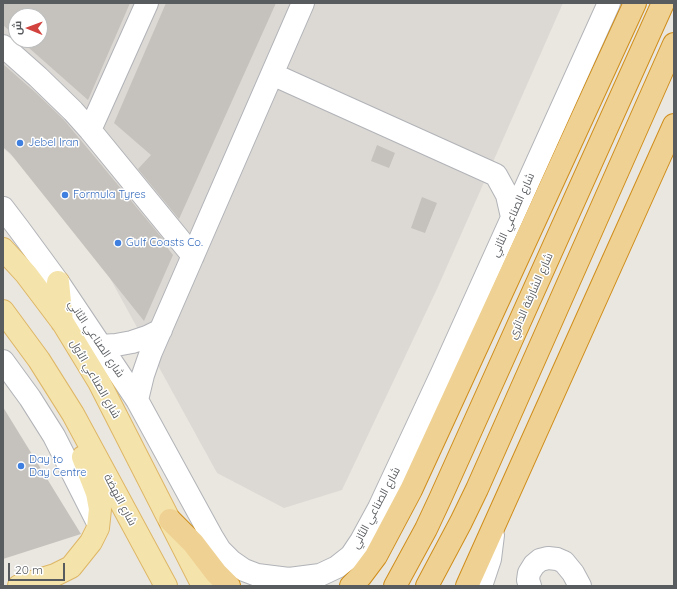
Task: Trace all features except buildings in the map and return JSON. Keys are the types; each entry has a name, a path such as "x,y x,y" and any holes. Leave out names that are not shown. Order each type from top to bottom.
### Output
{"highway":[{"path":"351,586 361,576 376,556 411,490 635,3"},
{"name":"شارع الشارقة الدائري","path":"395,586 426,529 454,468 662,3"},
{"path":"427,586 458,528 476,489 674,44"},
{"path":"467,586 674,125"},
{"path":"170,520 229,586"}],"main road":[{"name":"شارع الصناعي الأول","path":"3,249 26,274 62,323 99,382 170,520"},
{"path":"58,282 62,323"},
{"path":"3,311 39,360 73,414 76,442 91,476 97,493 100,509 98,523 91,542 71,567 55,575 19,586"},
{"name":"شارع النهضة","path":"73,414 166,586"},
{"path":"170,520 203,586"}],"street":[{"path":"90,130 147,3"},
{"path":"137,400 151,352 303,3"},
{"name":"شارع الصناعي الثاني","path":"3,208 58,282 137,400 220,550 231,561 244,570 257,575 289,579 320,575 337,567 351,556 379,508 442,373 609,3"},
{"path":"3,46 55,93 90,130 193,256"},
{"path":"272,74 496,175 516,172 535,165"},
{"path":"496,175 507,195 512,217"},
{"path":"100,346 132,342 161,330"},
{"path":"3,361 30,398 54,436 98,523"},
{"path":"481,586 490,559 494,528"},
{"path":"530,586 528,580 529,573 540,560 548,558 557,559 564,562 573,573 580,586"}],"shaded area":[{"path":"3,3 563,3 437,289 342,490 284,508 217,473 72,209 3,148"}],"place":[{"name":"Jebel Iran","path":"20,143"},
{"name":"Formula Tyres","path":"65,195"},
{"name":"Gulf Coasts Co.","path":"118,243"},
{"name":"Day to Day Centre","path":"21,466"}]}
